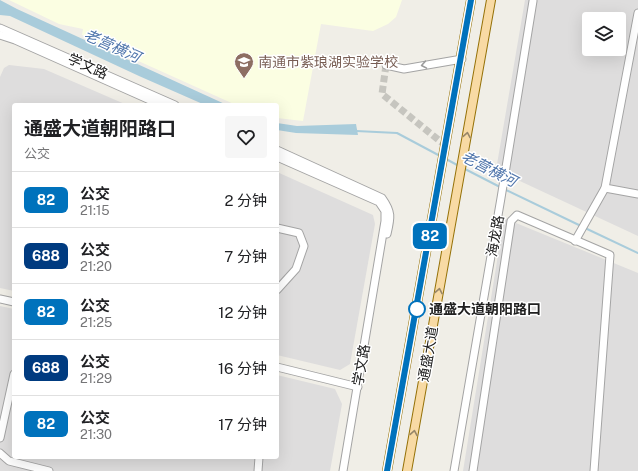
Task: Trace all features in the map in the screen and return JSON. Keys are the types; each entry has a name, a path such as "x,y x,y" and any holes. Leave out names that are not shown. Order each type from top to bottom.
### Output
{"main road":[{"name":"通盛大道","path":"387,471 462,59 471,0"},
{"name":"通盛大道","path":"407,471 491,0"}],"street":[{"name":"海龙路","path":"454,471 500,206 533,1"},
{"path":"575,241 605,188 638,13"},
{"name":"学文路","path":"0,28 170,103"},
{"name":"学文路","path":"0,35 155,103"},
{"path":"386,65 404,69 462,59"},
{"name":"学文路","path":"279,151 382,198 390,208 390,222 379,259"},
{"name":"学文路","path":"279,158 379,202 385,211 385,221 379,259 343,471"},
{"path":"605,188 638,194"},
{"path":"473,471 511,222 517,215 610,255 594,471"},
{"path":"279,228 299,232 304,246 296,270 279,288"},
{"path":"0,299 12,302"},
{"path":"279,367 358,387"},
{"path":"0,438 12,383"},
{"path":"0,453 9,461 50,471"},
{"path":"258,471 259,459"}],"shaded area":[{"name":"南通市紫琅湖实验学校","path":"9,0 402,0 396,17 388,24 373,31 321,24 303,121 279,118 279,103 232,103 94,41 94,37 82,35 83,29 59,24"},
{"path":"525,0 638,0 638,236 496,170"},
{"path":"9,65 44,69 122,103 12,103 12,291 0,288 0,77 4,68"},
{"path":"279,173 373,215 375,224 350,364 340,370 279,355"},
{"path":"504,218 638,273 638,471 463,471"},
{"path":"0,306 12,309 12,459 279,459 279,375 335,389 342,404 330,471 0,471"}],"water":[{"path":"0,0 223,103 200,103 10,16 0,15"},
{"path":"279,123 297,126 356,124 358,135 296,133 279,130"}],"waterway":[{"name":"老营横河","path":"356,131 397,133 442,157"},
{"name":"老营横河","path":"446,159 459,166"},
{"name":"老营横河","path":"463,168 500,187"},
{"name":"老营横河","path":"504,189 581,226"},
{"name":"老营横河","path":"585,228 638,253"}],"tunnel":[{"path":"386,65 382,94 446,146"}],"bus line":[{"name":"82","path":"387,471 471,0"}],"place":[{"name":"南通市紫琅湖实验学校","path":"244,79"},
{"name":"通盛大道朝阳路口","path":"417,309"}]}
